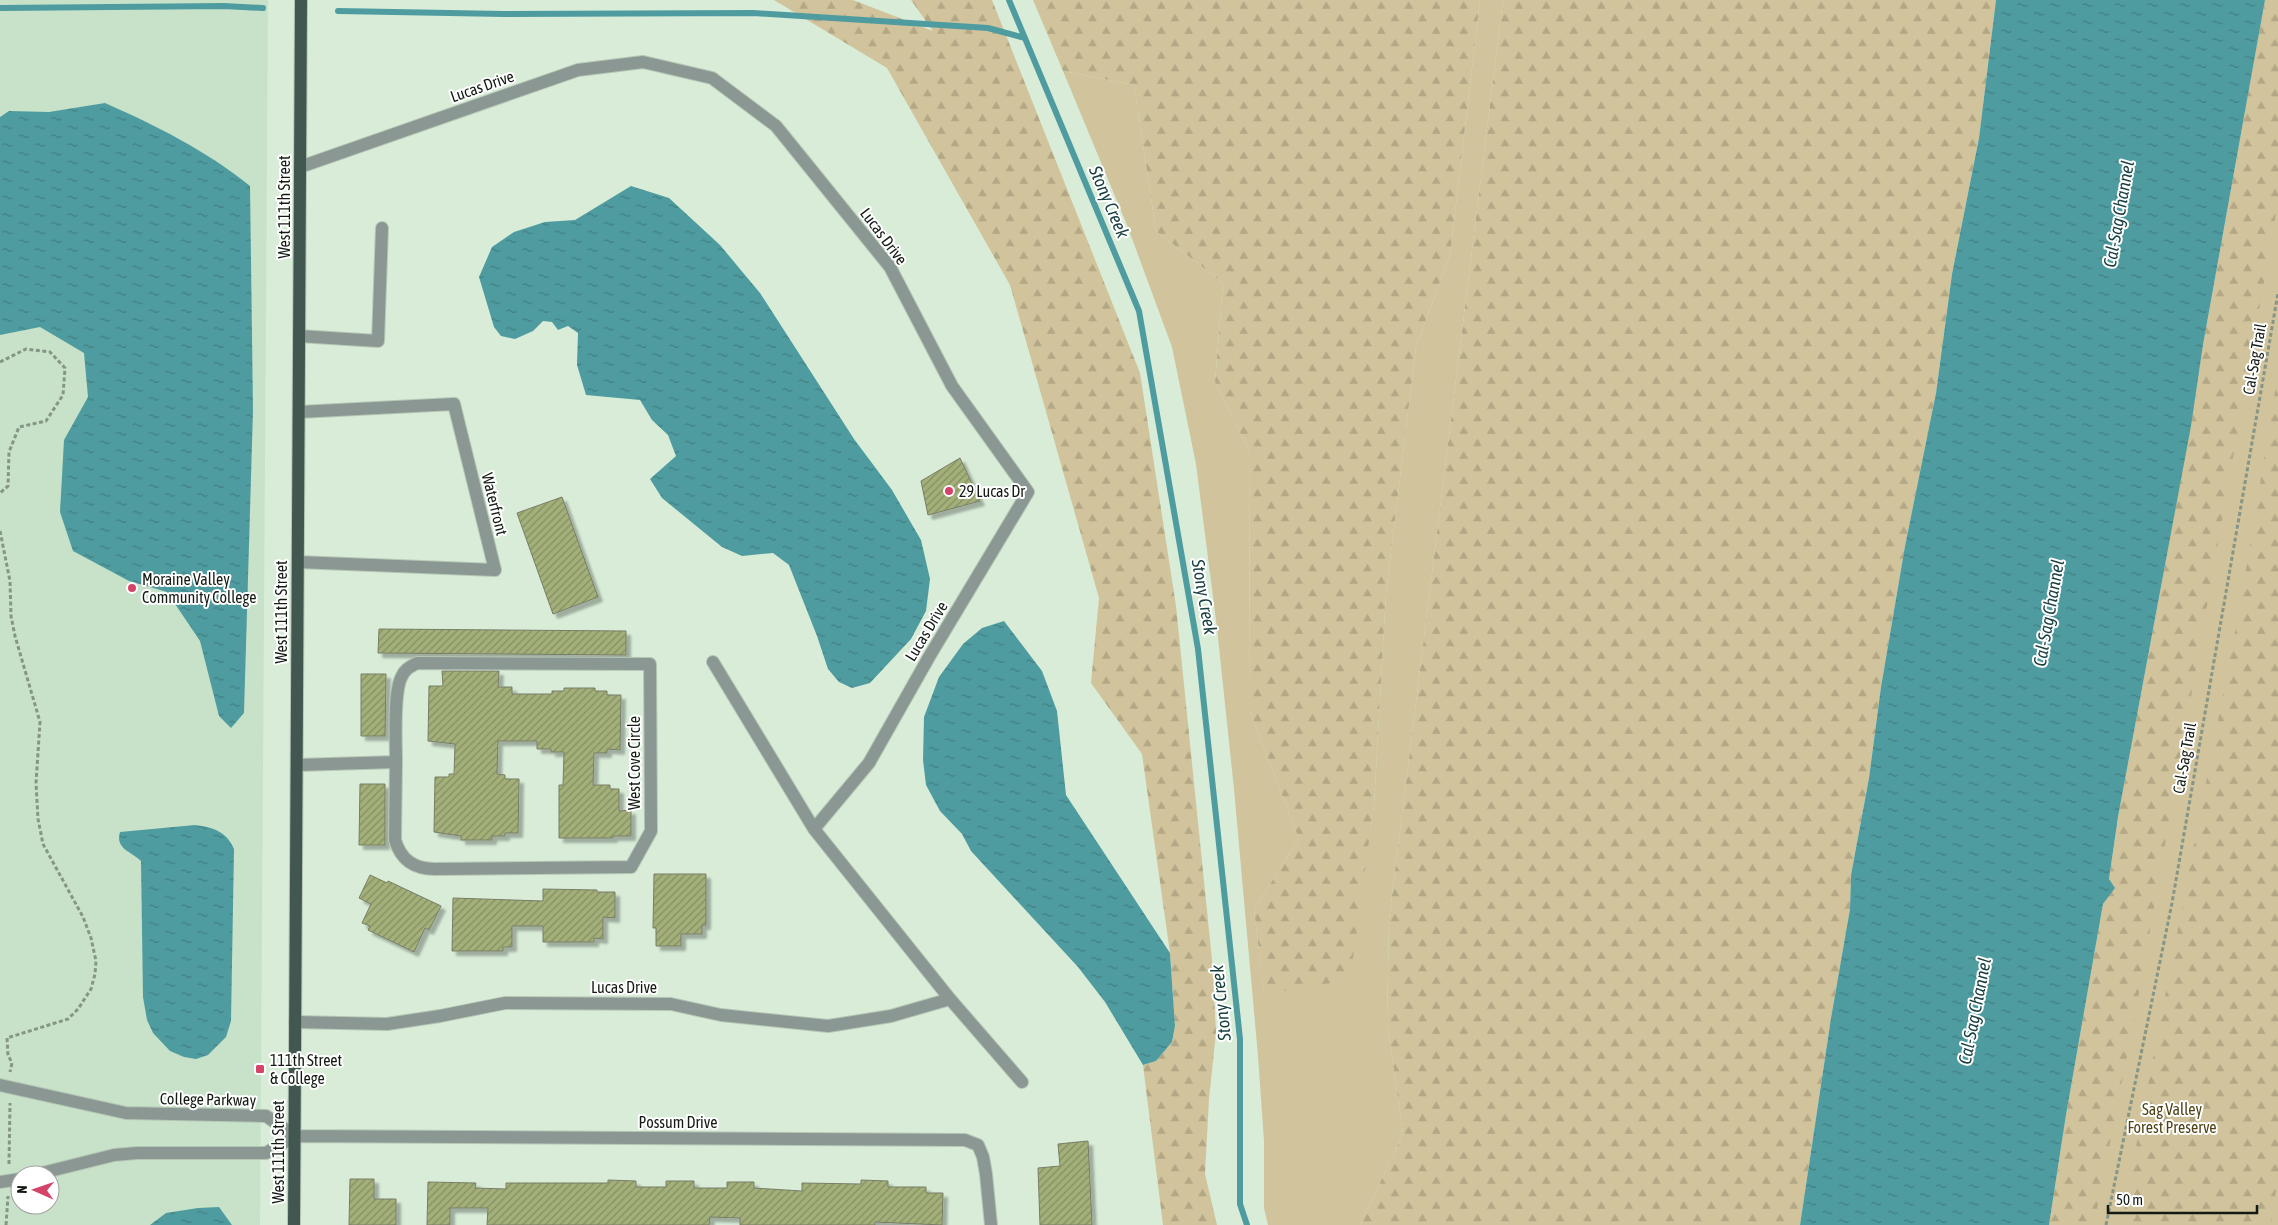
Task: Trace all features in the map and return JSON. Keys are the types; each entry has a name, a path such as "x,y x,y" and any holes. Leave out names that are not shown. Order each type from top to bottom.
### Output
{"main road":[{"name":"West 111th Street","path":"294,1225 301,0"}],"street":[{"name":"Lucas Drive","path":"300,166 578,70 643,62 712,78 776,126 890,266 952,386 1028,492 929,657 869,763 814,829"},
{"path":"299,336 378,341 382,228"},
{"name":"Waterfront","path":"298,562 495,570 454,404 299,412"},
{"path":"713,662 814,829 950,999 1022,1082"},
{"name":"West Cove Circle","path":"416,663 650,664 651,831 631,867 429,869 414,866 399,851 395,840 396,762 398,691 401,677 407,669 416,663"},
{"path":"297,765 396,762"},
{"name":"Lucas Drive","path":"295,1022 387,1024 505,1003 671,1004 721,1015 828,1026 891,1016 950,999"},
{"name":"College Parkway","path":"5,1086 126,1114 266,1116 295,1136"},
{"path":"60,1168 114,1154 266,1153 295,1136"},
{"name":"Possum Drive","path":"295,1136 965,1140 978,1145 983,1157 991,1225"}],"path":[{"name":"Cal-Sag Trail","path":"2106,1225 2172,903 2278,293"},
{"path":"0,362 26,348 50,352 65,368 63,395 46,421 19,427 9,452 8,486 0,493"},
{"path":"0,531 10,581 11,616 14,636 40,722 36,783 38,818 43,844 83,917 91,938 96,961 91,989 78,1009 68,1019 7,1038 8,1054 12,1063 5,1086 9,1181 6,1225"}],"shaded area":[{"name":"Moraine Valley Community College","path":"0,0 268,0 260,1225 0,1225"}],"green space":[{"path":"774,0 853,0 933,31 911,0 992,0 1140,373 1176,606 1212,960 1216,1032 1209,1099 1205,1174 1217,1225 1163,1225 1143,1065 1156,1061 1172,1042 1175,1026 1170,953 1142,754 1091,683 1099,598 1010,285 887,68"},
{"path":"1033,0 1480,0 1450,255 1416,347 1386,593 1374,805 1350,980 1264,994 1254,909 1299,839 1249,709 1250,453 1215,382 1223,283 1156,231 1134,85 1063,71"},
{"path":"1480,0 1503,0 1389,920 1387,1023 1403,1134 1360,1225 1268,1225 1264,1208 1264,1141 1258,1056 1234,789 1217,628 1196,464 1172,347 1127,225 1063,71 1134,85 1156,231 1223,283 1215,382 1250,453 1249,709 1299,839 1254,909 1264,993 1349,980 1374,805 1386,593 1416,347 1450,255"},
{"path":"1503,0 1996,0 1979,138 1952,274 1936,393 1905,546 1881,687 1869,778 1851,875 1850,909 1831,1018 1800,1225 1360,1225 1403,1134 1387,1023 1389,920"},
{"name":"Sag Valley Forest Preserve","path":"2265,0 2278,0 2278,1225 2049,1225"},
{"path":"2265,0 2278,0 2278,202 2136,1010 2094,1225 2049,1225 2103,904 2115,888 2109,879 2118,817 2191,426 2203,345"},
{"path":"2278,373 2278,1176 2271,1225 2121,1225 2241,601"}],"water":[{"name":"Cal-Sag Channel","path":"1996,0 2265,0 2203,345 2191,426 2118,817 2109,879 2115,888 2103,904 2049,1225 1800,1225 1831,1018 1850,909 1851,875 1869,778 1881,687 1905,546 1936,393 1952,274 1979,138"},
{"path":"105,103 143,120 198,150 250,186 253,410 244,713 231,728 219,716 200,641 167,592 129,581 73,551 60,512 64,440 88,397 84,353 40,327 0,335 0,117 9,111 49,112"},
{"path":"631,186 669,198 720,245 760,293 854,439 892,490 921,540 930,579 926,611 911,639 870,683 852,688 839,682 828,669 789,565 773,553 742,556 722,547 662,498 650,479 676,456 668,435 652,420 640,400 586,395 577,365 578,333 568,326 558,330 552,322 543,321 533,331 515,339 501,336 494,327 479,277 492,247 514,232 545,222 575,220"},
{"path":"1004,621 1042,671 1057,711 1066,795 1170,953 1175,1026 1172,1042 1156,1061 1143,1065 1105,1002 1078,967 971,851 962,834 940,811 926,785 923,760 924,717 939,677 963,644 982,628"},
{"path":"195,825 219,831 227,838 234,849 231,1021 226,1037 208,1055 196,1059 184,1057 170,1051 153,1033 147,1020 143,997 141,861 122,846 119,838 120,832"},
{"path":"219,1207 232,1225 150,1225 166,1213"}],"building":[{"name":"29 Lucas Dr","path":"960,458 980,501 928,515 921,481"},
{"path":"562,497 598,597 553,614 517,513"},
{"path":"379,629 626,631 626,655 378,653"},
{"path":"442,671 499,671 498,687 512,687 512,694 552,694 552,691 564,691 564,688 595,688 595,691 607,691 607,695 621,695 620,750 607,749 607,753 594,753 593,785 610,785 610,789 619,789 619,811 631,810 631,836 559,838 559,785 563,785 564,752 551,752 551,749 537,749 537,741 498,741 497,774 505,775 505,779 519,779 518,833 492,836 492,840 461,840 461,836 434,832 435,777 449,777 449,774 454,774 455,744 428,741 429,686 443,686"},
{"path":"361,674 386,674 385,736 361,736"},
{"path":"360,784 385,784 385,845 359,845"},
{"path":"654,874 706,874 706,925 702,925 702,934 681,934 681,946 656,946 656,928 653,928"},
{"path":"370,875 387,883 388,881 441,906 429,930 425,928 414,952 368,930 370,926 362,923 371,904 359,898"},
{"path":"543,889 615,892 615,918 603,917 603,939 594,938 594,942 543,942 543,926 512,926 512,947 503,947 503,951 452,951 453,898 543,901"},
{"path":"1088,1141 1092,1225 1040,1225 1038,1168 1060,1166 1058,1144"},
{"path":"350,1179 374,1179 374,1199 396,1199 396,1225 349,1225"},
{"path":"608,1180 636,1181 636,1187 666,1187 666,1181 694,1181 694,1188 727,1188 727,1182 754,1182 754,1188 802,1191 802,1183 861,1184 861,1180 888,1181 888,1187 926,1187 926,1193 943,1193 942,1225 875,1222 875,1225 740,1225 740,1218 710,1217 709,1225 487,1225 488,1208 450,1208 450,1225 427,1225 428,1182 476,1183 475,1188 506,1189 506,1183 608,1183"}],"waterway":[{"name":"Stony Creek","path":"1009,0 1139,311 1198,649 1240,1039 1240,1204 1247,1225"},
{"path":"0,8 224,6 263,8"},
{"path":"338,11 504,14 754,13 988,28 1025,38"}],"place":[{"name":"29 Lucas Dr","path":"949,491"},
{"name":"Moraine Valley Community College","path":"132,588"},
{"name":"111th Street & College","path":"260,1069"}]}
